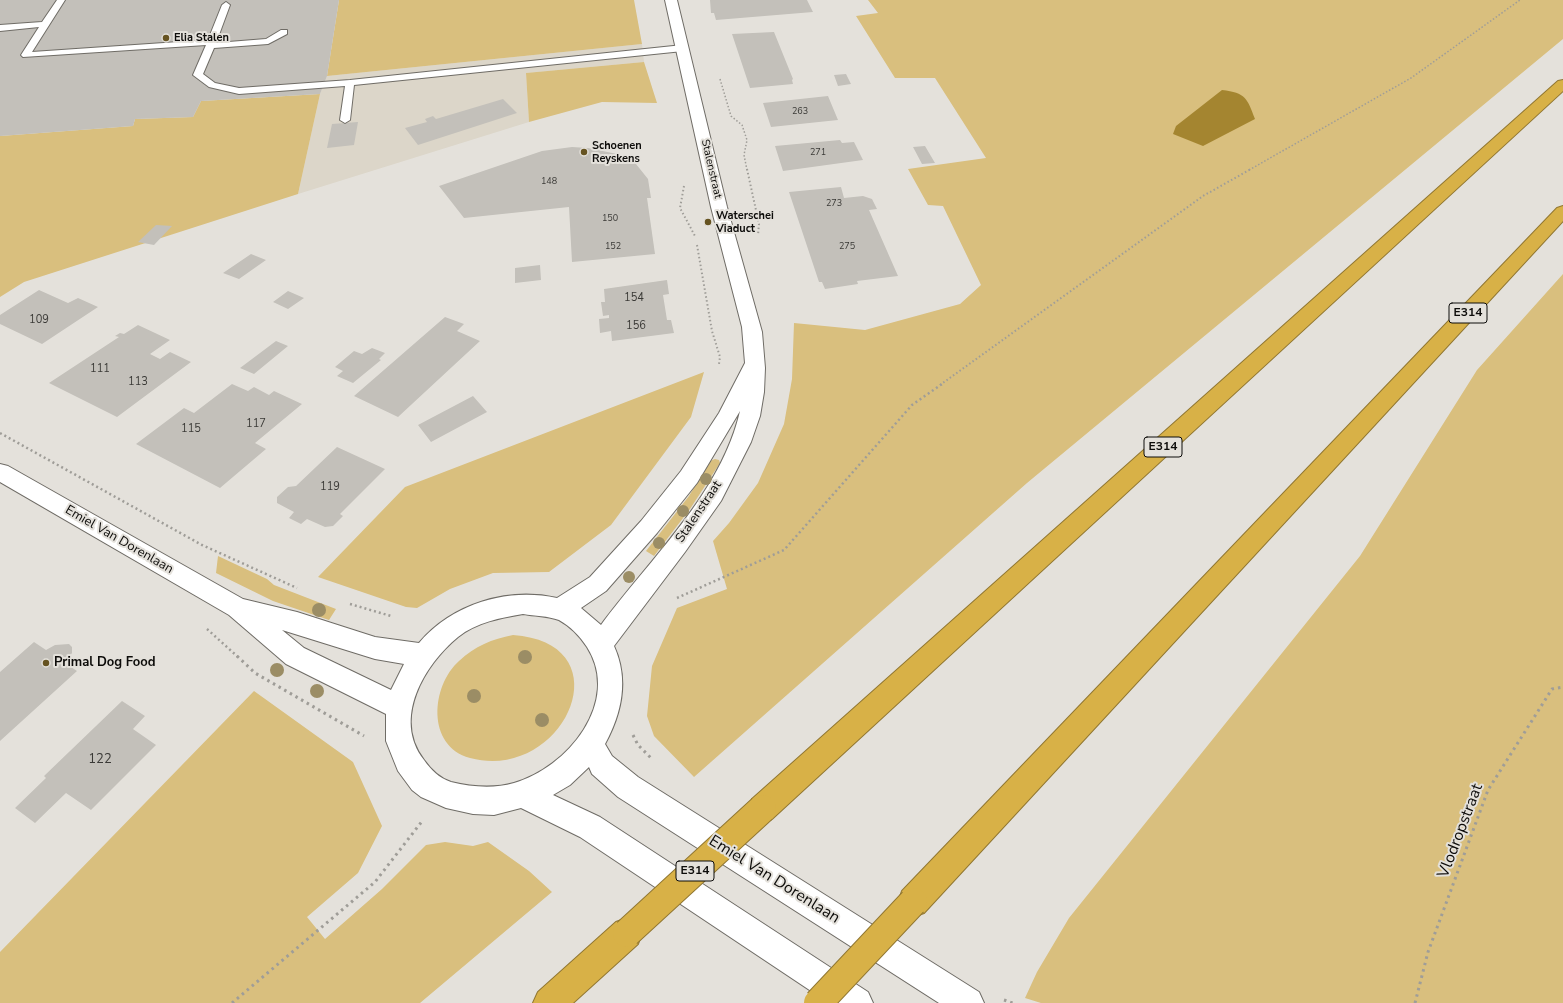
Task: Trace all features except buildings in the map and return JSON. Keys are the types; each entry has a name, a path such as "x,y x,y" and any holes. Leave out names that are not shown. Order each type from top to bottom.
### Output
{"highway":[{"name":"E314","path":"550,1003 762,809 1563,84"},
{"name":"E314","path":"818,1003 1563,211"}],"street":[{"name":"Stalenstraat","path":"601,644 628,605 676,546 718,487 741,443 752,410 756,386 754,341 726,234 671,0"},
{"name":"Stalenstraat","path":"559,610 598,584 649,527 689,478 728,416 754,361"},
{"name":"Emiel Van Dorenlaan","path":"0,472 238,608 295,656 399,707"},
{"path":"523,604 559,610 583,623 601,644 610,666 611,693 605,719 591,745 562,775 524,795 501,801 478,802 440,793 422,781 409,765 401,747 397,727 399,707 407,679 423,654 450,629 473,616 497,607 523,604"},
{"name":"Emiel Van Dorenlaan","path":"238,608 296,623 375,648 423,654"},
{"name":"Emiel Van Dorenlaan","path":"591,745 602,765 628,786 968,1003"},
{"path":"524,795 590,827 857,1003"}],"lane":[{"path":"61,0 26,55 268,41 284,32"},
{"path":"226,5 198,75 212,85 239,92 350,83 683,48"},
{"path":"0,28 45,24"},
{"path":"345,120 350,83"}],"path":[{"path":"674,600 784,550 912,405 1203,196 1411,78 1520,0"},
{"path":"682,179 684,187 679,200 682,217 695,235 712,331 720,357 719,370"},
{"path":"0,433 202,545 300,589"},
{"path":"344,603 395,617"},
{"path":"202,624 255,673 363,736 401,747"},
{"name":"Vlodropstraat","path":"1415,1003 1428,952 1488,790 1552,689 1563,687"},
{"path":"232,1003 375,882 428,813 440,793"},
{"path":"1002,1000 1012,1003"}],"shaded area":[{"path":"339,0 634,0 642,44 327,76"},
{"path":"868,0 1563,0 1563,39 1027,483 694,777 654,736 647,716 652,666 677,608 727,589 713,541 729,523 758,483 784,424 792,379 794,323 865,330 960,304 981,285 943,206 928,205 908,169 986,158 935,78 895,78 856,16 878,13"},
{"path":"642,44 644,62 526,73 529,122 298,194 320,94 327,76"},
{"path":"644,62 657,103 602,102 529,122 526,73"},
{"path":"1222,90 1241,95 1250,106 1255,119 1203,146 1173,134 1176,126"},
{"path":"320,94 298,194 24,282 0,297 0,136 133,126 135,119 193,117 201,101"},
{"path":"1563,274 1563,1003 1041,1003 1025,998 1037,972 1069,918 1360,556 1477,370"},
{"path":"704,372 691,417 611,525 549,572 493,573 450,589 417,608 406,607 318,577 405,487"},
{"path":"715,459 719,460 720,463 690,509 654,556 646,551 689,496 710,461"},
{"path":"218,556 267,579 274,585 336,609 329,620 273,601 216,573"},
{"path":"513,635 548,644 568,661 574,684 570,709 555,732 532,750 504,760 470,758 456,751 446,741 440,729 438,714 439,700 443,685 450,672 459,661 471,651 491,641"},
{"path":"254,691 353,762 382,826 358,873 307,917 325,939 382,889 426,845 445,842 473,846 488,842 529,871 552,892 420,1003 0,1003 0,952"}],"place":[{"name":"Elia Stalen","path":"166,38"},
{"name":"Schoenen Reyskens","path":"584,152"},
{"name":"Waterschei Viaduct","path":"708,222"},
{"name":"Primal Dog Food","path":"46,663"}]}
